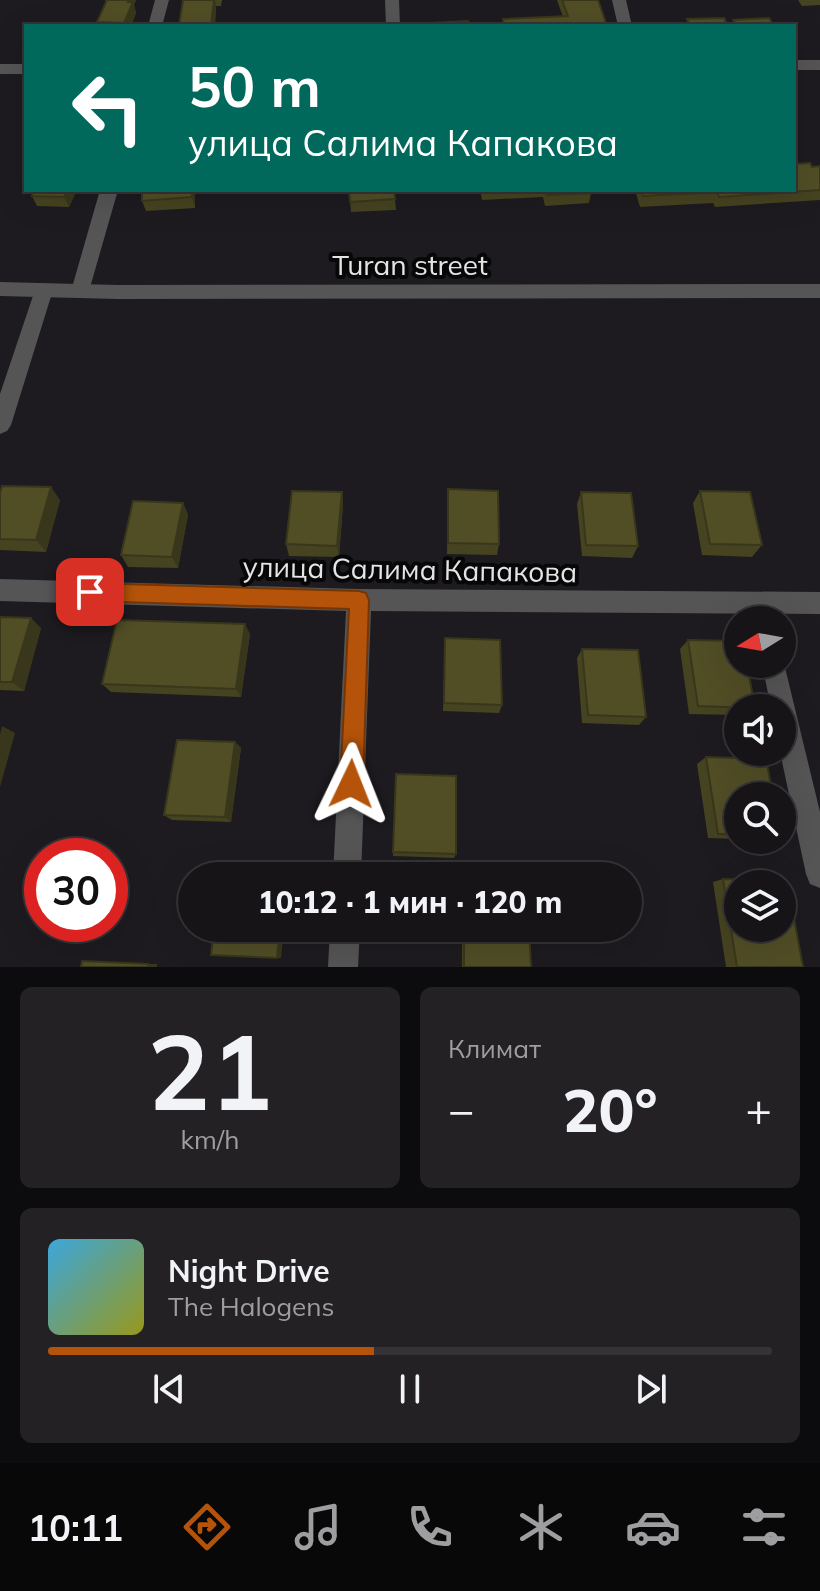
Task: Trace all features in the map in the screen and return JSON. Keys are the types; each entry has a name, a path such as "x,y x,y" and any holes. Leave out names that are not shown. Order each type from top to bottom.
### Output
{"street":[{"path":"156,24 162,0"},
{"path":"392,0 393,24"},
{"path":"619,0 625,24"},
{"path":"796,65 820,65"},
{"path":"0,69 24,69"},
{"path":"80,291 108,192"},
{"name":"Turan street","path":"0,289 820,291"},
{"path":"0,425 44,290"},
{"name":"улица Салима Капакова","path":"0,590 724,610"},
{"path":"348,862 359,600"},
{"name":"улица Салима Капакова","path":"796,606 820,603"},
{"path":"777,678 820,874"},
{"path":"343,967 344,942"}],"building":[{"path":"107,0 133,2 124,23 97,22"},
{"path":"183,0 214,0 211,24 179,24"},
{"path":"562,0 598,0 606,24 504,24 503,19 568,16"},
{"path":"724,18 727,24 689,24 687,19"},
{"path":"769,18 773,24 735,24 733,20"},
{"path":"468,21 469,24 431,24"},
{"path":"796,164 820,166 820,190 796,192"},
{"path":"33,192 67,192 64,197 32,196"},
{"path":"142,192 192,192 192,197 142,201"},
{"path":"349,192 394,192 395,199 350,202"},
{"path":"546,192 591,193 547,195"},
{"path":"642,192 717,192 643,196"},
{"path":"717,192 791,192 719,197"},
{"path":"2,486 51,487 36,540 0,539"},
{"path":"448,489 498,491 499,544 448,543"},
{"path":"292,491 342,492 337,546 286,544"},
{"path":"700,491 750,492 762,545 710,544"},
{"path":"581,492 631,493 638,546 586,545"},
{"path":"133,501 183,503 172,557 121,555"},
{"path":"0,617 31,618 12,682 0,682"},
{"path":"117,620 245,624 236,689 102,684"},
{"path":"445,638 500,640 502,705 444,703"},
{"path":"688,640 724,641 724,678 750,678 752,694 724,694 724,707 698,706"},
{"path":"582,649 638,650 646,717 588,715"},
{"path":"177,740 235,742 225,817 164,815"},
{"path":"706,757 724,758 724,766 767,766 770,782 724,782 724,834 718,834"},
{"path":"396,774 456,776 456,854 393,852"},
{"path":"796,929 803,967 737,967 733,942 796,942"},
{"path":"212,942 279,942 277,958 211,955"},
{"path":"464,942 530,942 531,967 464,967"},
{"path":"82,961 148,964 148,967 81,967"}],"route":[{"path":"90,592 359,600 351,784"}]}
